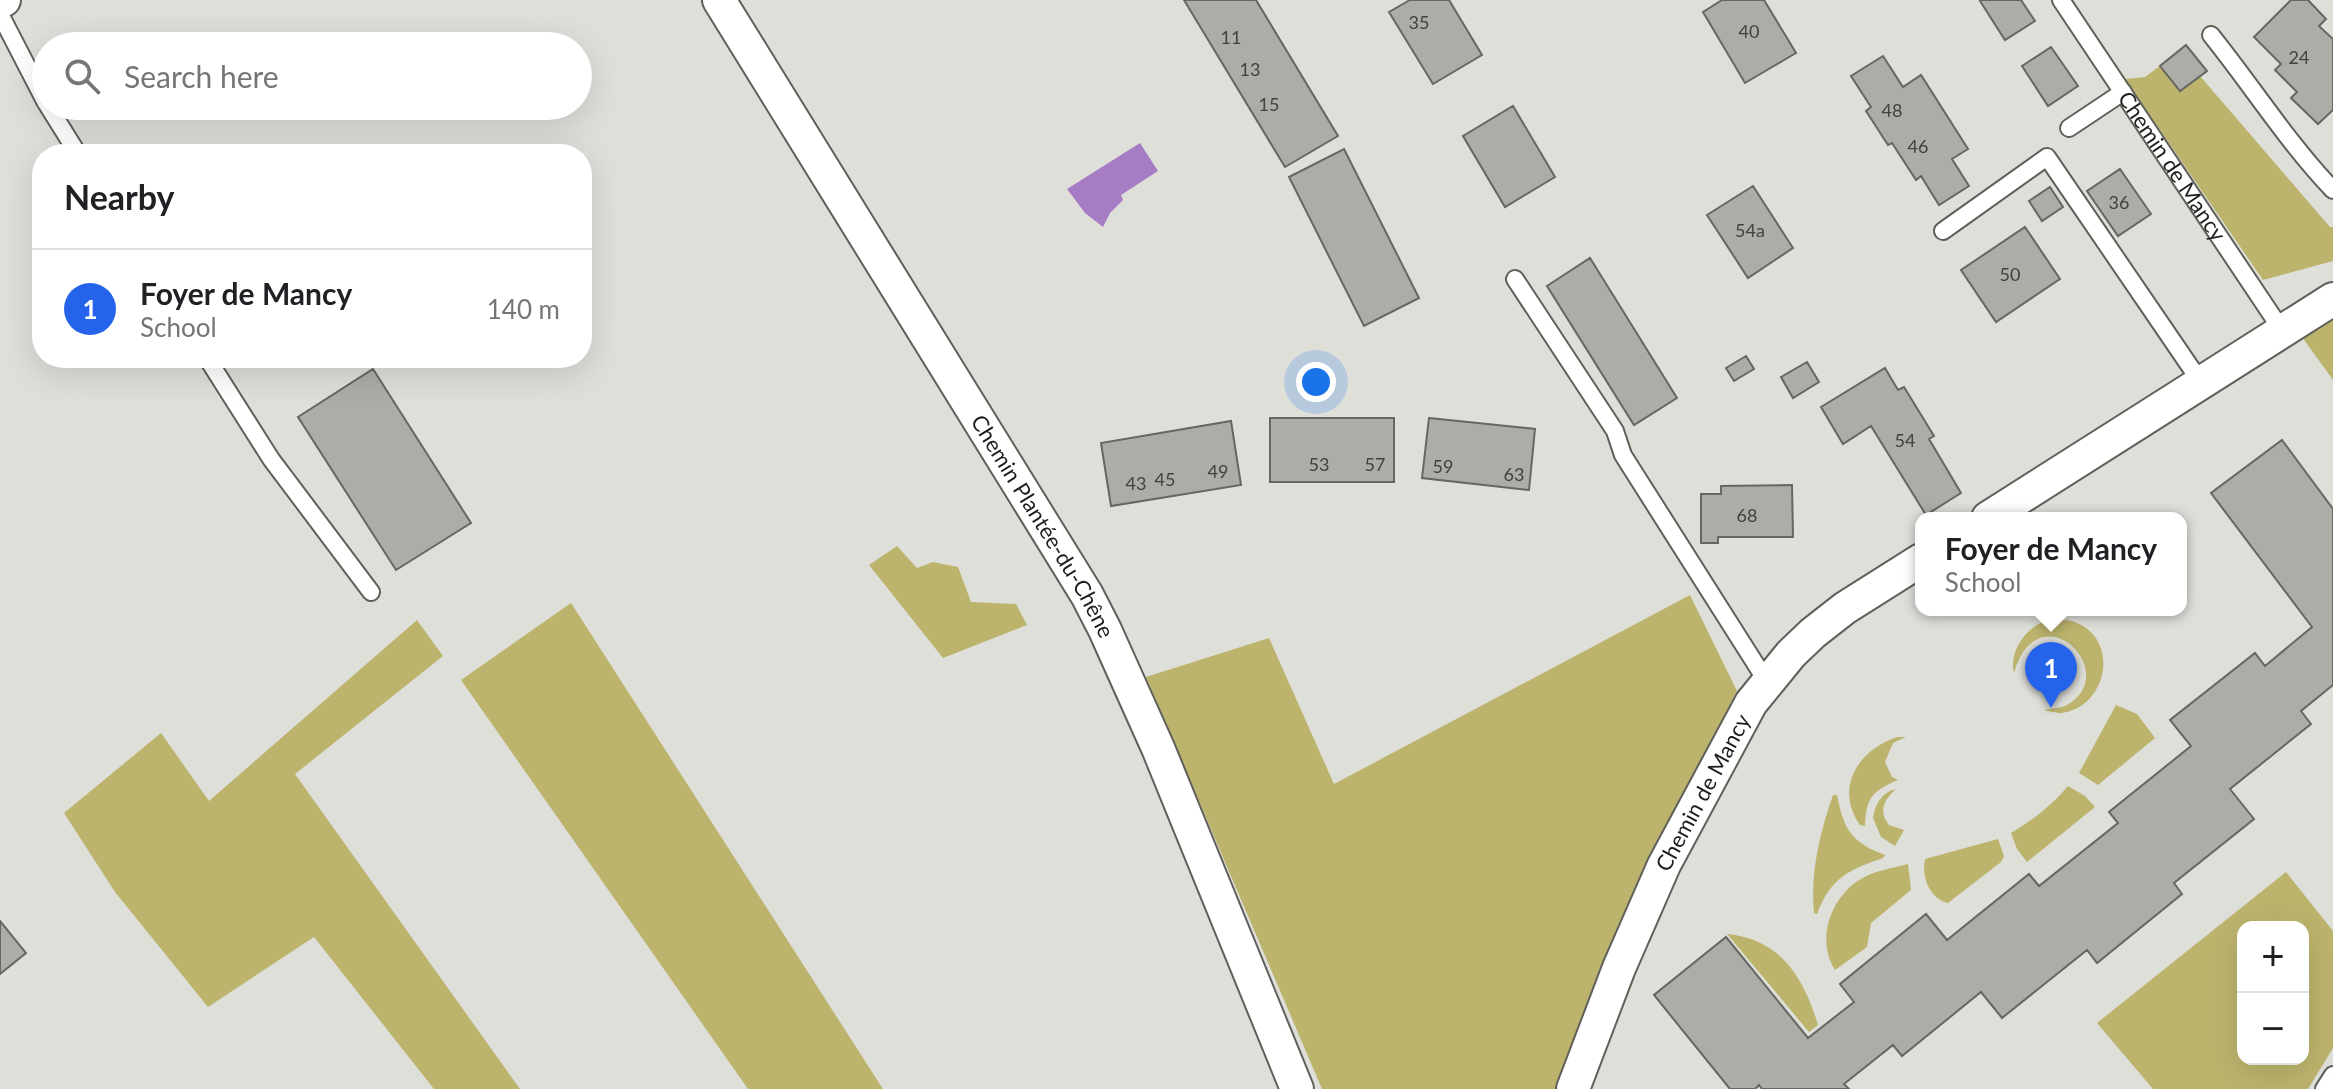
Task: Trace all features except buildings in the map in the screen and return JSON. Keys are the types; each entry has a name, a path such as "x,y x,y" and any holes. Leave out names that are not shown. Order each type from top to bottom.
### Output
{"street":[{"name":"Chemin Plantée-du-Chêne","path":"719,0 1087,595 1158,748 1297,1089"},
{"path":"1998,512 2333,299"},
{"name":"Chemin de Mancy","path":"1573,1089 1619,968 1664,865 1751,703 1791,654 1813,633 1845,608 1915,564"}],"lane":[{"name":"Chemin de Mancy","path":"2061,0 2283,332"},
{"path":"0,14 32,75"},
{"path":"2211,35 2307,163 2333,190"},
{"path":"2069,128 2123,92"},
{"path":"57,120 72,144"},
{"path":"1943,231 2047,157 2202,384"},
{"path":"1515,279 1615,431 1623,455 1767,682"},
{"path":"213,368 271,459 371,592"},
{"path":"2324,1089 2333,1075"}],"shaded area":[{"path":"2160,66 2180,91 2200,76 2333,227 2333,261 2263,280 2125,79 2145,77"},
{"path":"1140,143 1158,171 1121,195 1123,200 1110,213 1103,227 1085,213 1067,189"},
{"path":"2333,317 2333,380 2302,337"},
{"path":"897,546 917,568 933,562 958,567 971,602 1016,604 1027,625 943,658 869,565"},
{"path":"1690,595 1737,691 1666,832 1559,1089 1322,1089 1146,677 1269,638 1334,784"},
{"path":"571,603 883,1089 748,1089 461,680"},
{"path":"2058,619 2075,622 2091,632 2103,658 2098,687 2077,708 2062,713 2044,710 2067,705 2082,691 2086,674 2082,658 2071,645 2056,638 2040,638 2026,649 2014,673 2013,666 2015,652 2027,633 2041,623"},
{"path":"417,620 443,656 295,774 520,1089 434,1089 314,937 208,1007 115,892 64,813 161,733 209,801"},
{"path":"2116,705 2137,714 2155,738 2098,785 2079,773"},
{"path":"1897,737 1906,737 1893,743 1885,762 1892,777 1898,780 1876,792 1869,802 1865,826 1860,825 1849,797 1854,772 1871,751"},
{"path":"2068,786 2085,796 2095,807 2027,862 2017,849 2011,833 2041,812"},
{"path":"1896,789 1888,797 1883,810 1889,825 1904,830 1895,846 1881,837 1873,818 1880,799"},
{"path":"1833,795 1837,795 1846,826 1857,840 1885,855 1835,883 1817,914 1814,913 1813,898 1815,868"},
{"path":"1998,839 2004,856 2001,862 1948,903 1936,897 1926,880 1925,859"},
{"path":"1908,864 1911,890 1871,923 1867,947 1835,970 1829,958 1827,933 1840,898 1864,877"},
{"path":"2286,872 2333,931 2333,1048 2308,1089 2153,1089 2097,1023"},
{"path":"1727,934 1762,944 1788,964 1805,992 1818,1025 1809,1032"}],"place":[{"name":"Foyer de Mancy","path":"2051,708"}]}
